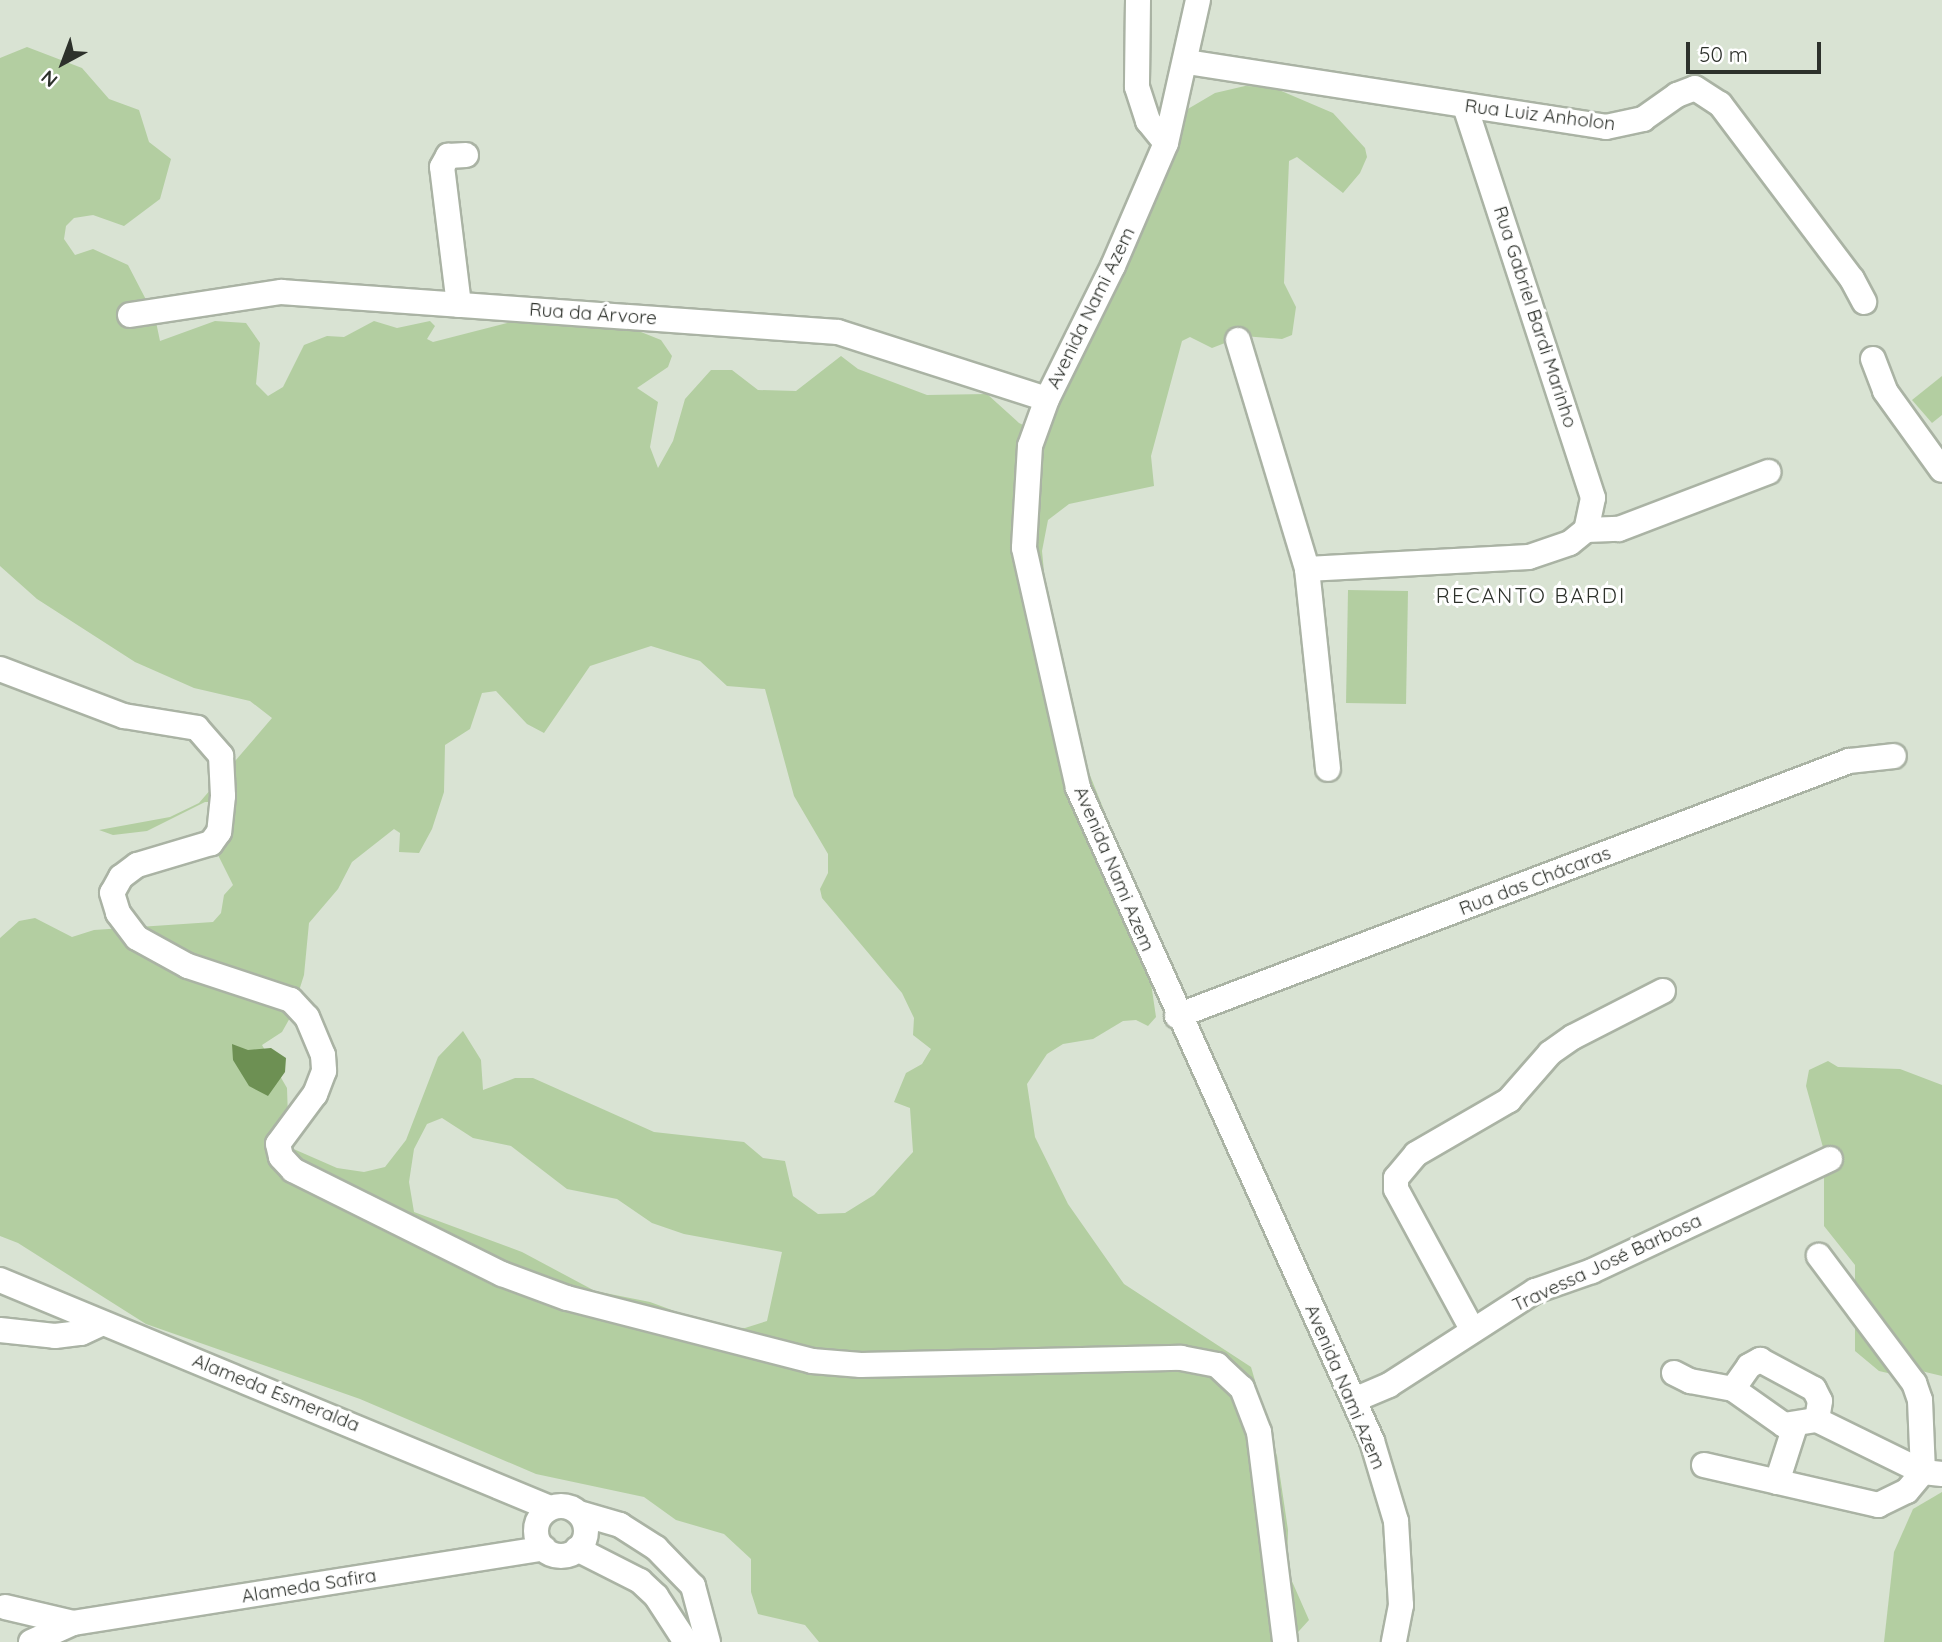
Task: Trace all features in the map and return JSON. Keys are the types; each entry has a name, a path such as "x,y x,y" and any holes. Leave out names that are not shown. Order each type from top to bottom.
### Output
{"street":[{"path":"1138,0 1137,87 1147,121 1166,143"},
{"name":"Avenida Nami Azem","path":"1198,0 1187,62 1166,143 1113,266 1047,399 1030,446 1025,488 1024,548 1041,636 1078,788 1177,1016 1354,1400 1395,1521 1401,1605 1394,1642"},
{"name":"Rua Luiz Anholon","path":"1187,62 1606,127 1643,119 1677,95 1695,88 1709,93 1852,279 1864,302"},
{"name":"Rua Gabriel Bardi Marinho","path":"1465,106 1593,498 1586,530"},
{"path":"459,305 442,167 448,156 466,155"},
{"name":"Rua da Árvore","path":"130,315 281,292 838,332 1047,399"},
{"path":"1238,340 1307,569 1328,769"},
{"path":"1873,359 1885,391 1942,470"},
{"path":"1307,569 1529,557 1570,543 1586,530 1619,529 1768,472"},
{"path":"0,669 124,716 197,728 221,756 219,832 211,844 137,865 121,877 112,893 118,913 137,938 188,966 291,1000 307,1017 323,1055 324,1072 315,1094 278,1144 281,1157 293,1170 502,1273 567,1298 812,1361 861,1365 1181,1357 1217,1365 1242,1388 1259,1432 1285,1642"},
{"name":"Rua das Chácaras","path":"1177,1016 1849,761 1894,756"},
{"path":"1472,1329 1396,1188 1396,1178 1416,1154 1509,1100 1550,1053 1573,1037 1663,991"},
{"name":"Travessa José Barbosa","path":"1354,1400 1389,1385 1472,1329 1535,1291 1591,1271 1830,1159"},
{"path":"1819,1256 1914,1383 1920,1400 1932,1473"},
{"name":"Alameda Esmeralda","path":"0,1280 550,1508 565,1506 620,1525 656,1548 693,1586 708,1642"},
{"path":"0,1330 55,1336 81,1333 102,1323"},
{"path":"1733,1389 1749,1366 1760,1360 1814,1389 1820,1401 1777,1482"},
{"path":"1674,1373 1733,1389 1773,1419 1806,1423 1932,1473"},
{"path":"1704,1465 1878,1505 1907,1491 1932,1473"},
{"path":"550,1508 537,1526 544,1548 557,1555 577,1549 586,1535 579,1513"},
{"name":"Alameda Safira","path":"31,1642 73,1623 544,1548"},
{"path":"577,1549 640,1581 664,1606 686,1642"},
{"name":"Alameda Safira","path":"3,1606 73,1623"},
{"name":"Alameda Safira","path":"3,1606 16,1620 16,1642"}],"shaded area":[{"path":"27,47 82,68 109,99 139,110 149,142 171,159 160,199 124,226 93,215 74,218 66,226 64,239 75,255 93,249 128,265 155,317 160,341 215,321 246,323 260,343 256,384 268,396 283,387 304,345 327,336 344,337 374,321 397,328 430,321 435,326 427,339 433,342 515,321 631,328 661,340 672,356 668,367 637,388 658,402 650,447 658,468 673,441 685,399 711,370 732,370 758,390 796,391 841,356 858,369 927,395 987,394 1019,423 1040,433 1059,404 1181,113 1215,93 1245,86 1272,87 1333,113 1365,148 1367,157 1360,173 1343,193 1297,157 1289,161 1284,283 1296,307 1292,335 1282,339 1243,336 1212,348 1190,337 1182,341 1151,456 1154,486 1069,504 1048,520 1042,551 1051,645 1075,738 1124,860 1114,891 1151,983 1156,1017 1148,1026 1136,1020 1123,1021 1093,1039 1063,1044 1047,1054 1027,1084 1035,1137 1068,1204 1124,1284 1251,1367 1277,1456 1288,1530 1287,1570 1309,1620 1289,1642 819,1642 805,1625 758,1614 751,1592 751,1559 724,1534 676,1520 644,1497 536,1474 360,1399 146,1324 18,1243 0,1236 0,938 19,921 35,918 72,937 94,930 213,922 221,913 224,895 233,885 218,855 220,807 216,802 205,802 147,831 113,835 99,830 170,817 199,803 272,718 250,701 194,688 135,662 37,599 0,566 0,58","holes":["651,646 700,661 727,686 765,689 794,796 828,854 828,873 820,889 822,898 902,993 914,1018 913,1035 931,1049 922,1064 906,1073 894,1102 910,1108 913,1152 874,1195 845,1213 818,1214 793,1196 785,1161 763,1158 744,1142 654,1132 533,1078 515,1078 483,1090 481,1060 463,1031 438,1057 406,1140 385,1167 364,1172 337,1168 289,1147 287,1088 262,1045 282,1032 291,1016 304,975 309,923 338,889 352,862 394,829 400,833 399,852 419,853 432,829 444,792 445,745 470,729 482,693 496,691 527,724 544,733 590,666","442,1118 473,1138 511,1146 567,1189 617,1199 652,1223 684,1234 782,1252 767,1321 745,1328 718,1327 650,1302 595,1291 522,1252 414,1212 409,1182 414,1149 427,1124"]},
{"path":"1942,376 1942,415 1932,423 1912,400"},
{"path":"1348,590 1408,591 1406,704 1346,703"},
{"path":"232,1044 248,1050 271,1048 286,1058 285,1072 268,1096 249,1086 233,1060"},
{"path":"1828,1061 1838,1067 1900,1069 1942,1085 1942,1376 1917,1370 1892,1374 1879,1371 1855,1351 1855,1265 1824,1226 1824,1151 1806,1086 1809,1070"},
{"path":"1942,1492 1942,1642 1884,1642 1894,1552 1913,1509"}],"district":[{"name":"RECANTO BARDI","path":"1531,595"}]}
